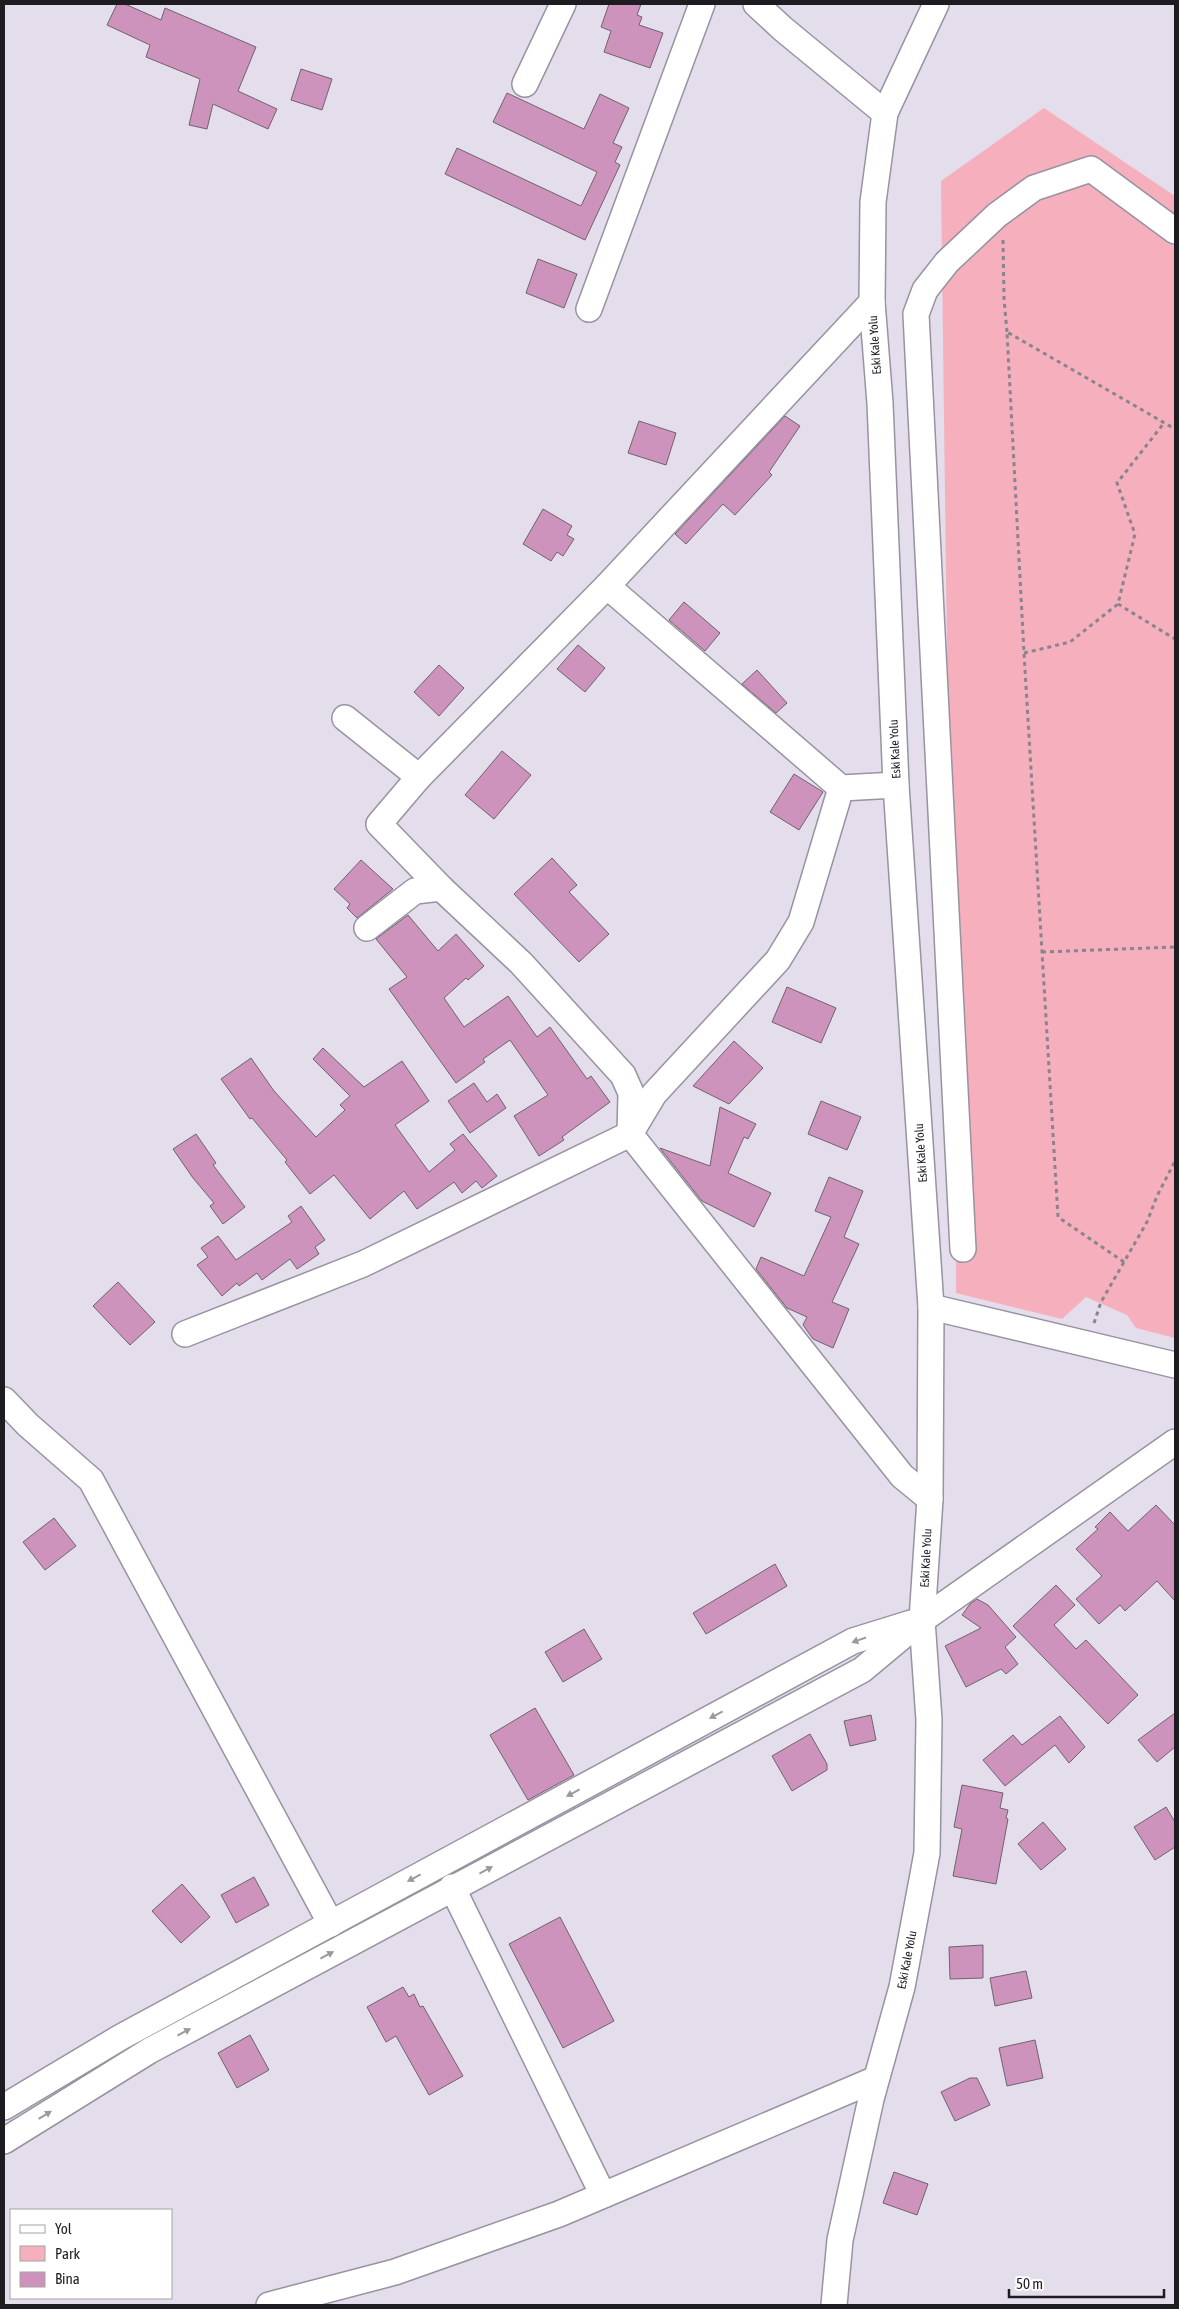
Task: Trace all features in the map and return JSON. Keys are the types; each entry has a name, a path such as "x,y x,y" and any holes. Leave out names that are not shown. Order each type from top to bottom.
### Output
{"street":[{"path":"525,84 563,4"},
{"path":"589,309 702,4"},
{"path":"756,4 783,29 885,112"},
{"name":"Eski Kale Yolu","path":"834,2305 840,2240 876,2079 902,1987 927,1854 929,1720 922,1620 930,1499 931,1307 896,785 880,413 872,302 873,202 885,112 936,4"},
{"path":"963,1249 916,314 925,290 947,262 997,215 1034,188 1091,169 1175,231"},
{"path":"872,302 606,586 419,777 379,824 440,888 521,963 623,1074 631,1093 630,1134 902,1476 930,1499"},
{"path":"606,586 841,788 896,785"},
{"path":"345,718 419,777"},
{"path":"186,1334 363,1264 630,1134 654,1094 778,960 801,922 841,788"},
{"path":"367,928 415,891 440,888"},
{"path":"931,1307 1175,1365"},
{"path":"4,1400 28,1425 91,1480 331,1924"},
{"path":"4,2142 149,2051 452,1887 862,1670 922,1620 1175,1442"},
{"path":"4,2107 121,2037 853,1641 922,1620"},
{"path":"452,1887 603,2195"},
{"path":"269,2305 396,2272 559,2214 876,2079"}],"path":[{"path":"997,215 1003,241 1004,299 1058,1217 1124,1262"},
{"path":"1007,332 1175,429"},
{"path":"1024,653 1070,642 1118,604 1135,534 1117,483 1164,423"},
{"path":"1118,604 1175,639"},
{"path":"1042,952 1175,947"},
{"path":"1087,1343 1101,1302 1147,1222 1157,1196 1175,1161"}],"green space":[{"path":"1044,108 1175,196 1175,1338 1136,1328 1127,1315 1086,1297 1062,1319 956,1293 957,879 949,811 941,181"}],"building":[{"path":"117,4 125,4 161,20 165,8 256,47 238,91 277,109 268,129 213,104 207,129 189,125 200,79 146,57 150,45 107,25"},
{"path":"609,4 641,4 637,15 642,17 639,25 663,33 650,68 604,52 611,31 601,27"},
{"path":"301,69 332,79 322,110 291,100"},
{"path":"507,93 584,129 600,94 629,108 613,143 622,147 615,162 620,165 585,240 445,174 457,148 581,206 597,172 493,122"},
{"path":"538,259 577,274 564,308 526,293"},
{"path":"785,416 800,426 769,472 772,475 735,515 723,504 686,544 675,534"},
{"path":"639,421 676,433 666,465 628,453"},
{"path":"543,509 572,526 567,535 574,539 563,556 557,552 551,561 523,544"},
{"path":"684,602 720,633 705,651 669,620"},
{"path":"578,645 605,668 585,692 557,669"},
{"path":"439,665 464,688 439,716 414,692"},
{"path":"757,670 787,703 776,713 742,684"},
{"path":"502,751 531,775 494,819 465,795"},
{"path":"794,774 823,792 799,830 770,812"},
{"path":"552,858 577,885 569,892 609,934 579,962 514,894"},
{"path":"361,860 393,889 357,918 347,908 350,904 334,889"},
{"path":"408,915 438,951 456,934 484,966 468,980 466,978 444,998 464,1027 508,996 537,1037 550,1027 587,1079 591,1076 610,1102 562,1137 564,1140 539,1156 514,1116 548,1095 510,1040 483,1059 485,1062 456,1083 389,989 407,977 376,939"},
{"path":"787,987 836,1008 821,1043 772,1022"},
{"path":"734,1041 763,1068 729,1104 693,1086"},
{"path":"323,1048 364,1087 402,1061 429,1101 395,1125 429,1172 455,1150 450,1144 463,1134 497,1176 482,1188 476,1181 462,1193 454,1182 417,1209 404,1191 370,1219 334,1175 310,1194 285,1162 287,1160 252,1118 250,1119 221,1079 251,1058 274,1091 316,1137 345,1110 340,1105 350,1096 313,1059"},
{"path":"474,1083 487,1102 497,1094 506,1108 470,1133 448,1101"},
{"path":"821,1101 861,1117 847,1150 808,1134"},
{"path":"720,1107 756,1124 748,1139 744,1137 728,1173 771,1193 754,1227 702,1201 660,1148 710,1166"},
{"path":"196,1134 216,1163 213,1165 245,1207 223,1224 210,1206 214,1203 193,1178 173,1149"},
{"path":"829,1177 863,1191 844,1237 859,1244 832,1302 849,1309 833,1348 813,1339 803,1325 807,1317 787,1308 756,1269 761,1257 804,1276 831,1217 815,1211"},
{"path":"301,1206 325,1240 315,1247 319,1254 297,1269 290,1259 262,1280 257,1273 239,1286 237,1283 222,1296 197,1265 208,1257 201,1248 218,1236 236,1260 292,1222 288,1216"},
{"path":"118,1282 155,1322 130,1345 93,1306"},
{"path":"1156,1505 1175,1525 1175,1601 1157,1581 1125,1611 1120,1605 1099,1624 1076,1599 1102,1576 1076,1549 1098,1529 1095,1527 1110,1512 1128,1531"},
{"path":"54,1518 76,1546 45,1570 23,1542"},
{"path":"775,1564 787,1586 706,1634 693,1613"},
{"path":"1056,1585 1075,1605 1054,1625 1076,1649 1086,1640 1138,1695 1108,1724 1013,1626"},
{"path":"977,1599 988,1605 1016,1637 1005,1647 1018,1664 1006,1674 1001,1669 966,1687 945,1646 981,1628 962,1615 970,1604"},
{"path":"584,1629 602,1659 563,1682 545,1652"},
{"path":"535,1708 574,1775 528,1800 490,1735"},
{"path":"1175,1713 1175,1747 1157,1762 1138,1740"},
{"path":"871,1715 876,1740 850,1746 844,1721"},
{"path":"1060,1716 1085,1747 1069,1763 1055,1745 1005,1786 983,1760 1013,1735 1022,1745"},
{"path":"810,1734 827,1764 827,1770 792,1791 772,1756"},
{"path":"962,1785 1003,1793 1000,1808 1008,1810 1006,1818 1008,1819 996,1884 953,1876 962,1829 954,1827"},
{"path":"1166,1807 1175,1822 1175,1847 1155,1860 1134,1827"},
{"path":"1043,1822 1066,1849 1041,1870 1018,1844"},
{"path":"254,1877 269,1905 236,1923 221,1895"},
{"path":"182,1884 210,1917 181,1943 152,1911"},
{"path":"560,1917 614,2021 563,2048 509,1944"},
{"path":"983,1945 983,1978 950,1979 949,1947"},
{"path":"1026,1971 1032,1998 995,2006 990,1978"},
{"path":"403,1987 409,1997 414,1994 420,2007 423,2006 463,2076 429,2095 396,2036 386,2042 367,2007"},
{"path":"250,2035 269,2070 237,2088 218,2053"},
{"path":"1035,2040 1043,2078 1007,2086 999,2048"},
{"path":"970,2078 977,2078 990,2105 955,2121 941,2092"},
{"path":"894,2172 928,2184 917,2215 883,2203"}]}
